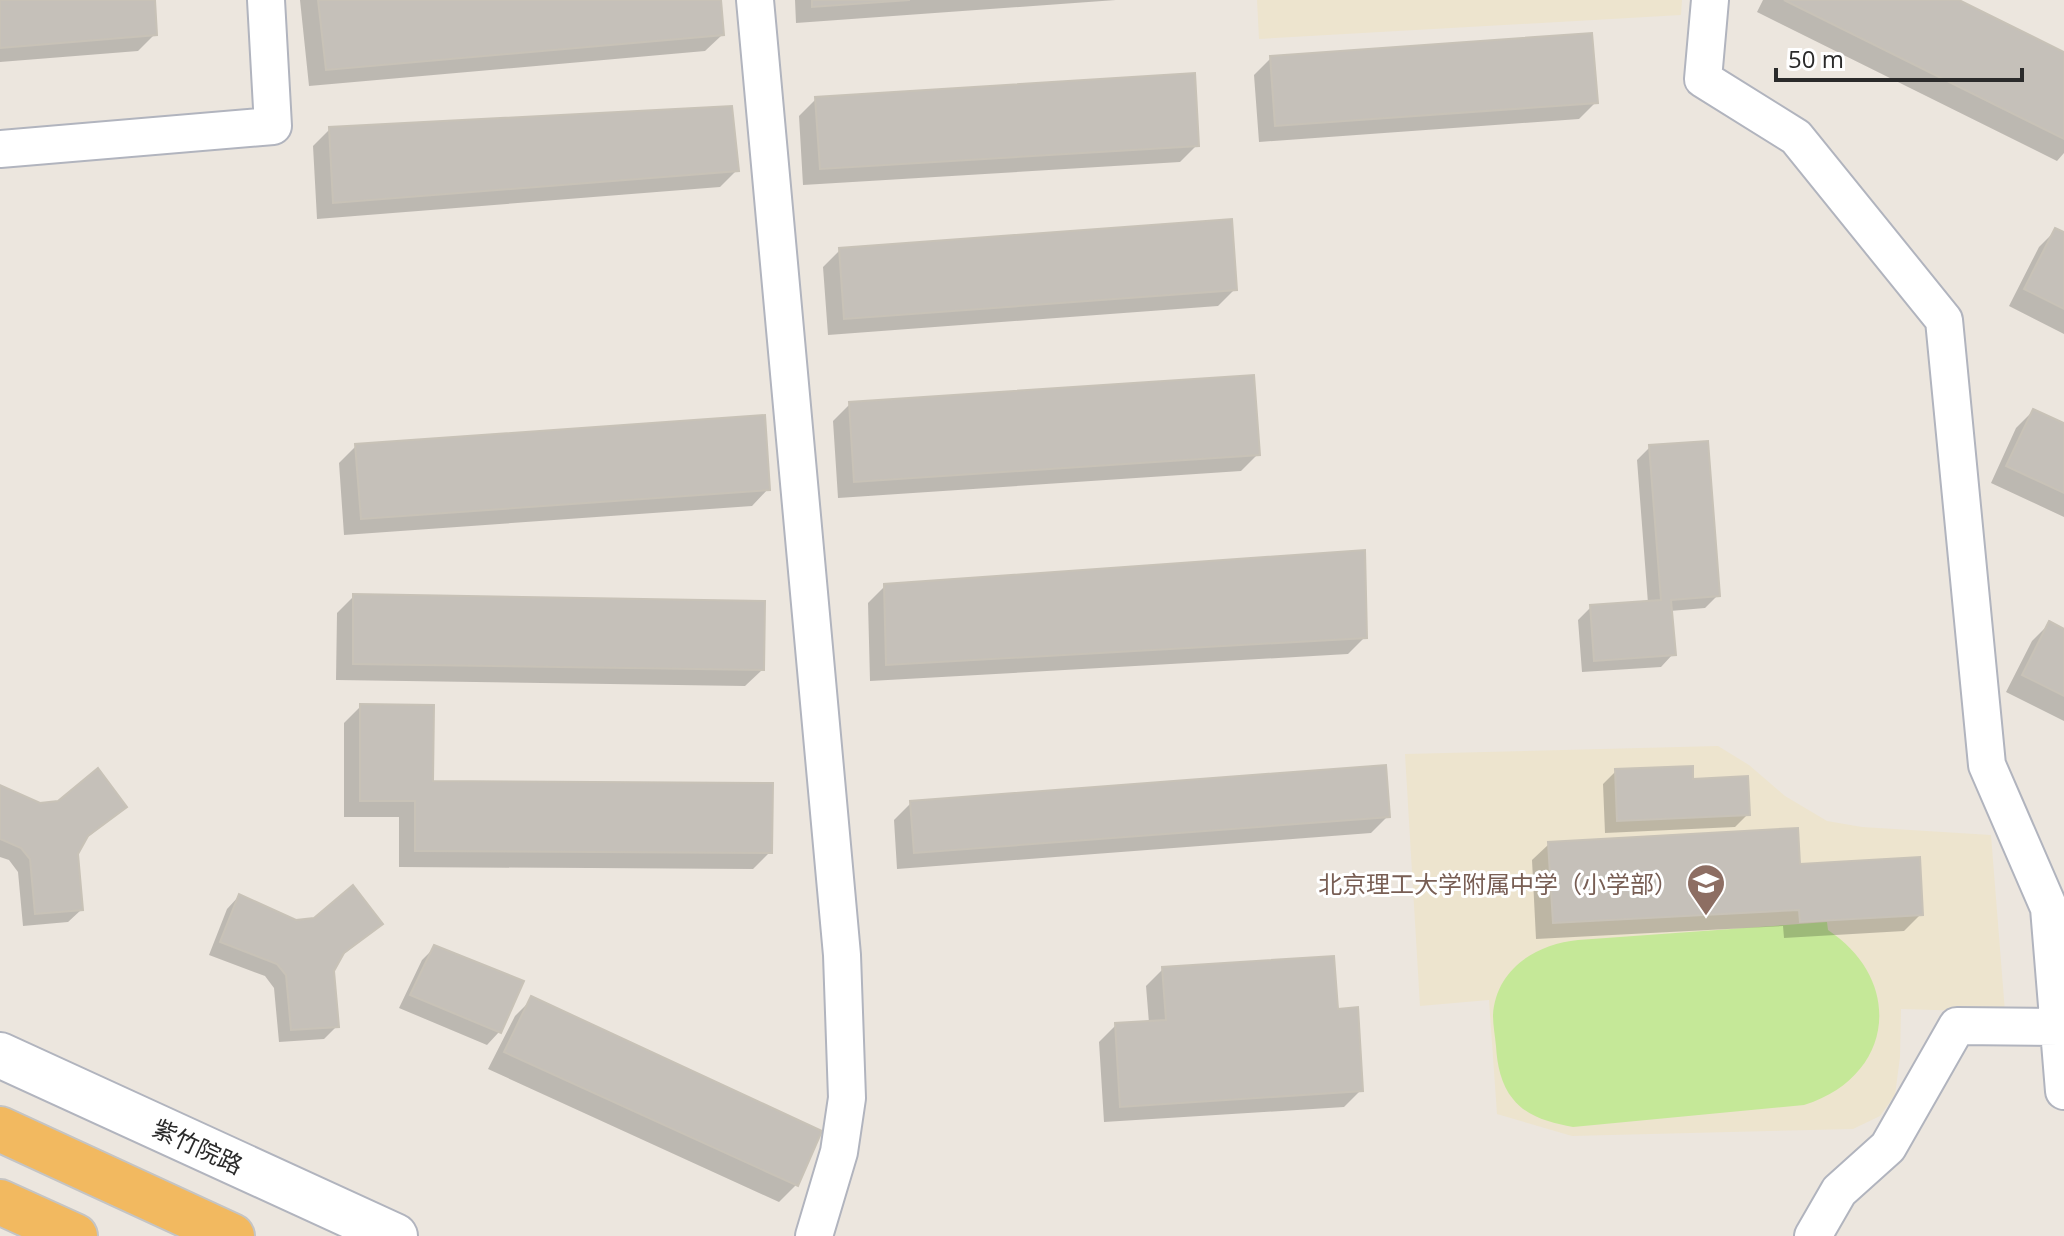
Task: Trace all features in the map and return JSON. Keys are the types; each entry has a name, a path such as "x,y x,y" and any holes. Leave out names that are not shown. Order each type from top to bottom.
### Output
{"highway":[{"path":"0,1129 232,1236"},
{"path":"0,1202 75,1236"}],"street":[{"path":"0,149 273,126 266,0"},
{"path":"755,0 842,955 847,1098 839,1152 814,1236"},
{"path":"1710,0 1703,79 1796,137 1944,320 1987,765 2049,908 2064,1091"},
{"path":"1813,1236 1839,1191 1888,1147 1957,1026 2059,1027"},
{"name":"紫竹院路","path":"0,1055 395,1236"}],"shaded area":[{"path":"1257,0 1682,0 1681,15 1259,39"},
{"name":"北京理工大学附属中学（小学部）","path":"1718,746 1749,765 1785,796 1827,821 1862,827 1991,835 2005,1012 1901,1009 1895,1095 1880,1116 1853,1129 1572,1136 1497,1114 1489,1000 1420,1006 1405,754"}],"green space":[{"path":"1827,922 1828,930 1853,951 1869,975 1878,1000 1879,1026 1871,1051 1857,1073 1834,1092 1804,1105 1573,1127 1532,1115 1519,1105 1505,1087 1500,1074 1493,1015 1496,999 1510,972 1533,953 1562,942 1578,940"}],"building":[{"path":"0,0 155,0 157,35 0,48"},
{"path":"318,0 721,0 724,35 326,70"},
{"path":"812,0 910,0 812,7"},
{"path":"1784,0 1959,0 2064,52 2064,139"},
{"path":"1592,33 1598,103 1275,126 1270,56"},
{"path":"1195,73 1199,146 820,169 815,97"},
{"path":"732,106 739,171 333,203 329,127"},
{"path":"1232,219 1237,290 844,319 839,248"},
{"path":"2055,228 2064,232 2064,309 2024,289"},
{"path":"1254,375 1260,455 854,482 849,402"},
{"path":"2033,409 2064,423 2064,493 2006,466"},
{"path":"765,415 770,490 361,519 355,444"},
{"path":"1708,441 1720,596 1671,600 1676,655 1594,661 1590,605 1661,600 1649,445"},
{"path":"1365,550 1367,638 886,665 884,584"},
{"path":"353,594 765,601 764,670 353,664"},
{"path":"2049,621 2064,629 2064,696 2022,675"},
{"path":"360,704 434,705 433,781 773,783 772,853 415,851 415,801 360,801"},
{"path":"1386,765 1390,817 914,853 910,801"},
{"path":"1693,766 1693,779 1748,776 1750,815 1617,821 1615,769"},
{"path":"98,768 127,807 88,836 78,854 83,910 35,914 30,859 21,848 0,839 0,785 40,803 58,801"},
{"path":"1798,828 1800,864 1920,857 1923,915 1800,922 1799,910 1553,923 1548,842"},
{"path":"353,885 383,924 344,953 334,971 339,1027 291,1030 286,975 277,964 220,942 239,894 296,920 314,918"},
{"path":"434,945 524,981 501,1033 410,995"},
{"path":"1334,956 1338,1009 1358,1007 1363,1091 1120,1107 1115,1023 1166,1020 1162,967"},
{"path":"531,996 822,1131 798,1186 504,1052"}],"place":[{"name":"北京理工大学附属中学（小学部）","path":"1706,917"}]}
